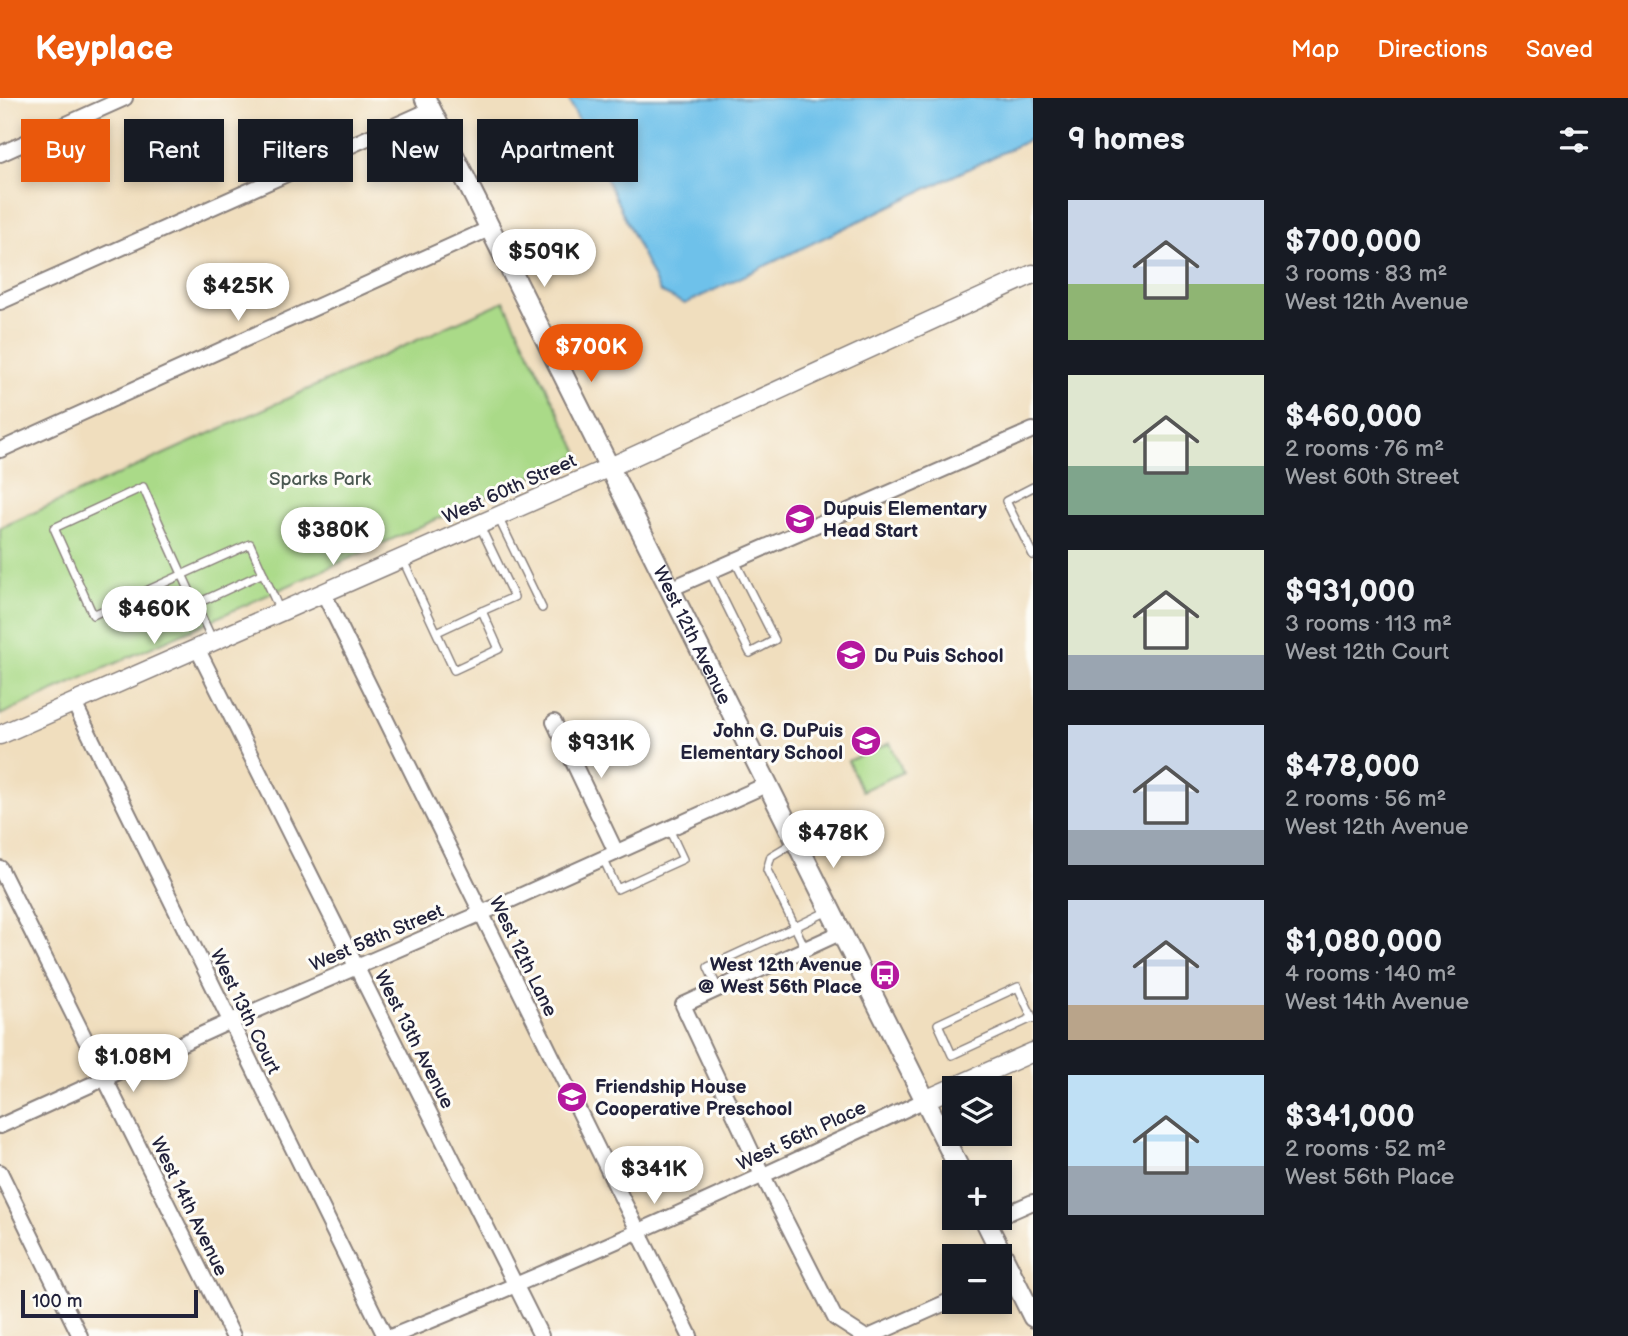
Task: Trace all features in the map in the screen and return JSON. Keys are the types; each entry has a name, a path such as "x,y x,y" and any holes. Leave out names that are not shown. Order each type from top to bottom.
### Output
{"main road":[{"name":"West 12th Avenue","path":"428,104 955,1160"},
{"path":"1012,1287 1033,1317"}],"street":[{"path":"0,154 125,98"},
{"path":"0,302 428,104"},
{"path":"0,450 491,228"},
{"name":"West 60th Street","path":"0,736 610,467 1033,274"},
{"path":"670,589 1032,433"},
{"name":"West 12th Lane","path":"323,593 690,1336"},
{"name":"West 13th Avenue","path":"205,644 356,966 541,1336"},
{"name":"West 13th Court","path":"74,703 385,1336"},
{"path":"554,722 609,855"},
{"name":"West 58th Street","path":"0,1126 768,784"},
{"name":"West 14th Avenue","path":"0,868 233,1336"},
{"path":"842,932 717,987 683,1005 835,1318 863,1336"},
{"name":"West 56th Place","path":"393,1336 517,1286 637,1233 1033,1052"},
{"path":"0,1172 80,1336"},
{"path":"1012,1210 1033,1202"},
{"path":"871,1336 942,1304"}],"lane":[{"path":"205,644 196,604 183,574 143,487 54,528 93,615 183,574 250,544 280,611"},
{"path":"1033,487 1006,501 1033,555"},
{"path":"498,516 542,608"},
{"path":"437,632 514,597 480,524"},
{"path":"402,558 454,670 499,649 482,611"},
{"path":"709,572 750,653 775,640 735,561"},
{"path":"196,604 263,573"},
{"path":"609,855 617,889 683,859 668,828"},
{"path":"796,841 771,856 767,870 805,948"},
{"path":"717,987 708,967 831,909"},
{"path":"1018,987 1033,1019 951,1055 938,1024 1018,987"}],"green space":[{"name":"Sparks Park","path":"504,301 580,455 0,715 0,528"},
{"path":"890,743 903,772 862,791 848,761"}],"water":[{"path":"568,98 1033,98 1033,138 685,304 660,292 608,182 638,182 638,119 578,119"}],"place":[{"name":"Dupuis Elementary Head Start","path":"800,519"},
{"name":"Du Puis School","path":"851,655"},
{"name":"John G. DuPuis Elementary School","path":"866,741"},
{"name":"West 12th Avenue @ West 56th Place","path":"885,975"},
{"name":"Friendship House Cooperative Preschool","path":"572,1097"}]}
